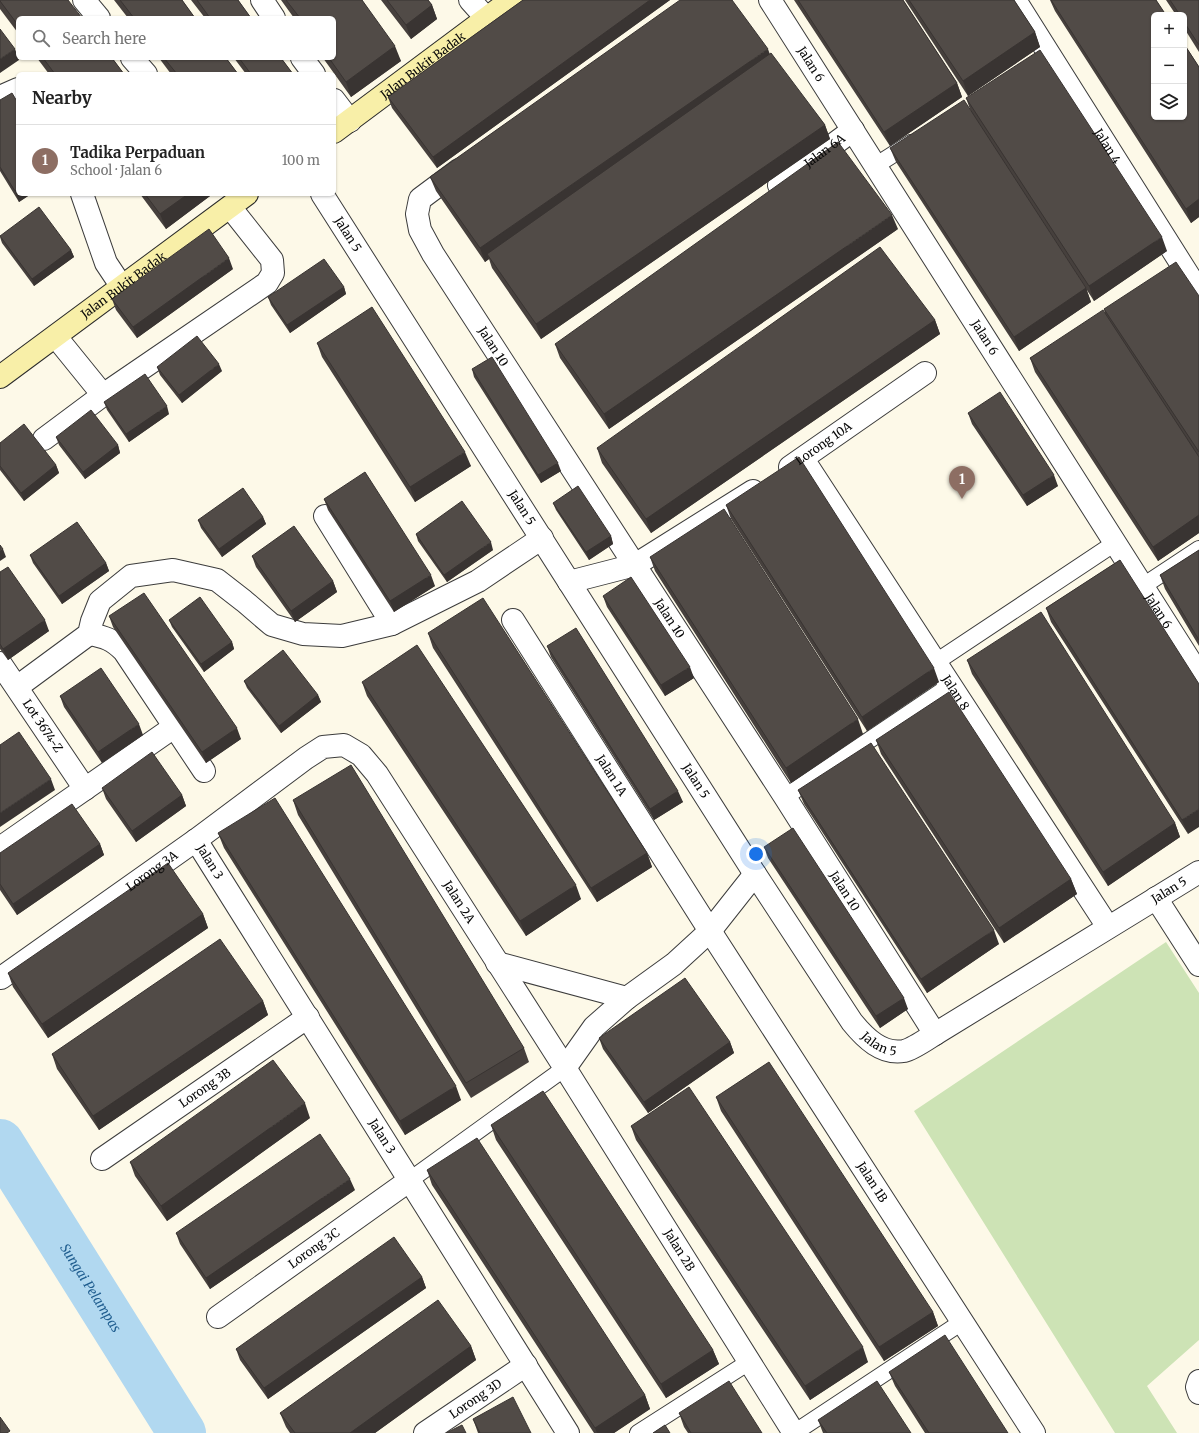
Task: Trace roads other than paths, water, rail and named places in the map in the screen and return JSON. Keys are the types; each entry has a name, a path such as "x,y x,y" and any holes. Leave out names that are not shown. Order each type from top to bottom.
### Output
{"main road":[{"name":"Jalan Bukit Badak","path":"342,126 512,0"},
{"name":"Jalan Bukit Badak","path":"0,377 56,337 242,197"}],"street":[{"path":"84,0 97,16"},
{"path":"262,0 273,16"},
{"path":"470,0 487,19"},
{"name":"Jalan 6","path":"770,0 1199,675"},
{"name":"Jalan 4","path":"1017,1 1042,59 1199,292"},
{"path":"134,60 144,72"},
{"path":"304,60 312,72"},
{"path":"0,97 16,90"},
{"path":"336,106 342,126"},
{"name":"Jalan 6A","path":"763,196 853,130"},
{"name":"Jalan 10","path":"477,157 420,199 417,214 420,230 433,254 785,797 934,1034"},
{"path":"83,196 106,263 122,287"},
{"name":"Jalan 5","path":"323,196 755,874 852,1022 865,1038 890,1051 905,1051 1199,872"},
{"path":"44,439 103,395 267,283 273,273 272,260 242,197"},
{"path":"56,337 103,395"},
{"name":"Lorong 10A","path":"569,582 635,565 803,459 925,373"},
{"name":"Jalan 8","path":"803,459 1108,927"},
{"path":"325,516 392,624"},
{"path":"16,687 89,634 92,621 100,601 131,576 173,570 217,580 272,625 303,634 342,636 392,624 478,581 542,538"},
{"name":"Jalan 1A","path":"513,620 710,931"},
{"path":"89,634 106,637 116,642 124,651 204,771"},
{"name":"Lot 3674-Z","path":"0,664 85,789"},
{"path":"0,848 174,727"},
{"name":"Lorong 3A","path":"1,978 196,840 306,758 323,747 344,745"},
{"name":"Jalan 2A","path":"344,745 361,755 377,774 564,1068"},
{"name":"Jalan 3","path":"196,840 568,1433"},
{"path":"564,1068 594,1026 627,998 674,964 710,931 755,874"},
{"path":"1156,898 1199,965"},
{"name":"Jalan 1B","path":"710,931 1034,1433"},
{"path":"497,963 627,998"},
{"name":"Lorong 3B","path":"102,1159 308,1017"},
{"name":"Jalan 2B","path":"564,1068 794,1433"},
{"name":"Lorong 3C","path":"218,1317 410,1180"},
{"name":"Lorong 3D","path":"426,1433 526,1365"},
{"path":"1199,1380 1197,1387 1199,1393"}],"lane":[{"path":"876,166 922,136"},
{"path":"936,662 1115,543"},
{"path":"1143,586 1199,549"},
{"path":"785,797 951,685"},
{"path":"410,1180 564,1068"},
{"path":"794,1433 962,1322"},
{"path":"638,1433 749,1362"}],"waterway":[{"name":"Sungai Pelampas","path":"0,1143 182,1433"}],"place":[{"name":"Tadika Perpaduan","path":"962,499"}]}
